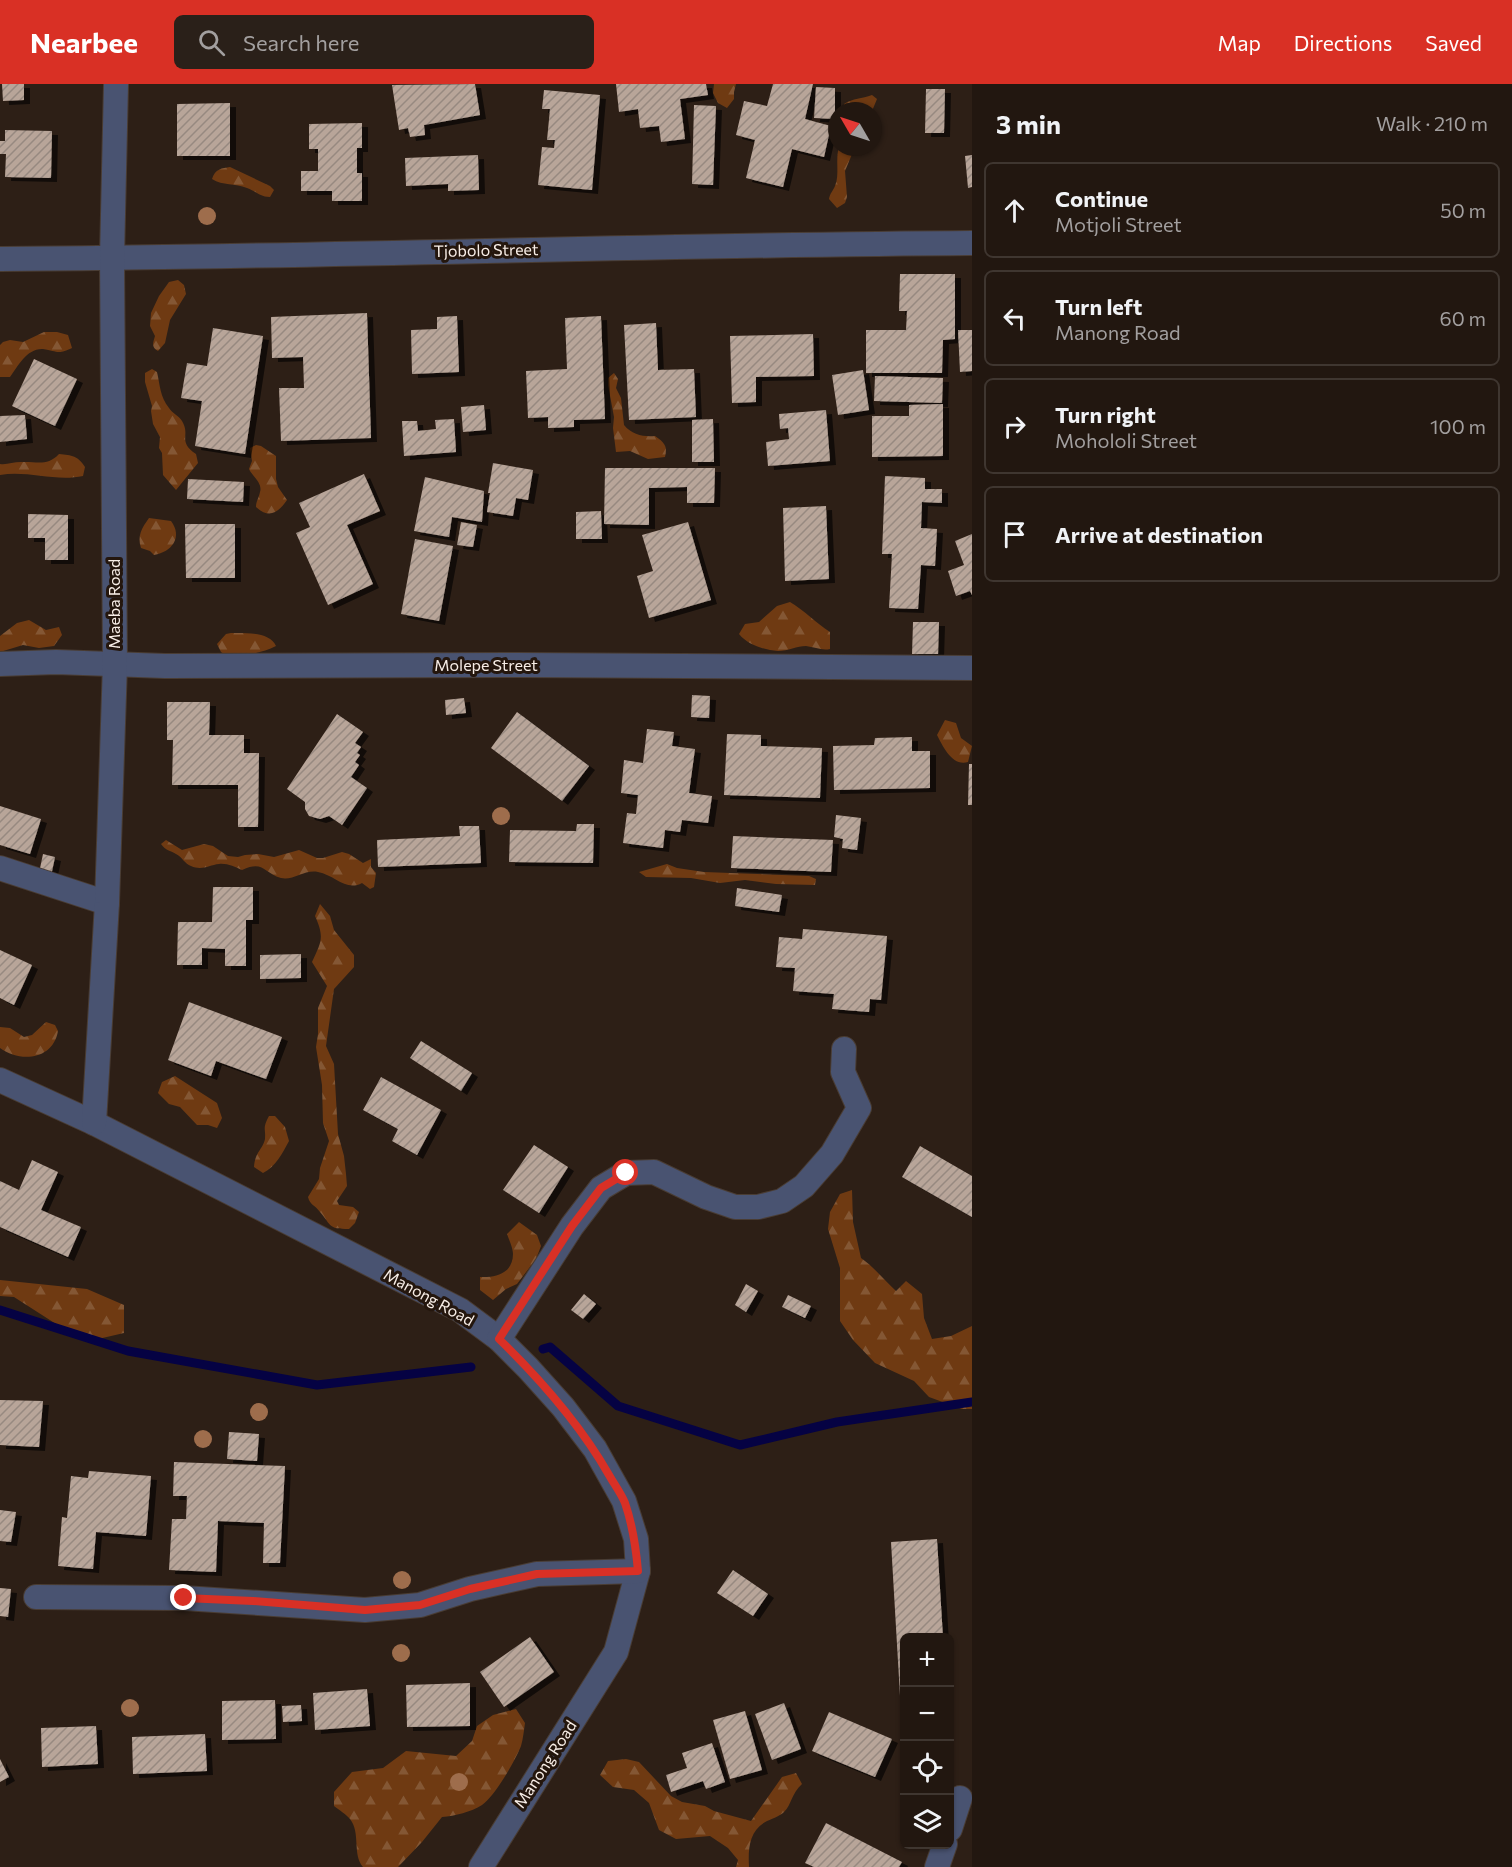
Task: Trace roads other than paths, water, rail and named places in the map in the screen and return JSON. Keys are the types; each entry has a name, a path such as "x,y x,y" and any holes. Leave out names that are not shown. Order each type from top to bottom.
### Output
{"street":[{"name":"Maeba Road","path":"94,1123 107,903 115,664 112,258 116,84"},
{"name":"Tjobolo Street","path":"0,258 972,243"},
{"name":"Molepe Street","path":"0,664 56,662 165,666 495,665 972,668"},
{"path":"0,868 107,903"},
{"path":"499,1339 572,1226 601,1188 626,1173 654,1172 706,1197 735,1207 758,1207 782,1201 804,1185 832,1154 859,1108 843,1072 844,1049"},
{"name":"Manong Road","path":"0,1080 94,1123 460,1310 499,1339 556,1399 595,1449 624,1501 636,1539 638,1571 616,1652 481,1867"},
{"path":"36,1597 184,1598 365,1610 420,1605 470,1589 537,1574 638,1571"},
{"path":"954,1817 960,1798"},
{"path":"937,1867 944,1849"}],"waterway":[{"path":"0,1310 128,1351 317,1385 471,1367"},
{"path":"543,1349 550,1347 618,1406 740,1445 837,1422 972,1402"}]}
